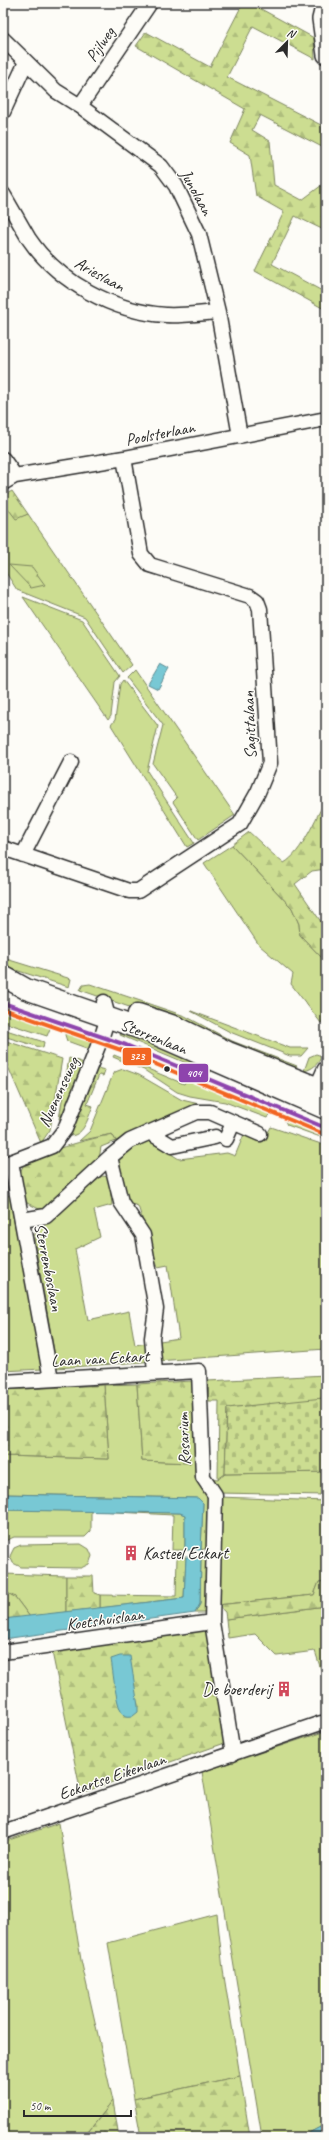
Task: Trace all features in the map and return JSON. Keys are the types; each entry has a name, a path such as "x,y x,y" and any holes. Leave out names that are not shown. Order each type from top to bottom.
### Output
{"main road":[{"name":"Sterrenlaan","path":"3,974 26,989 106,1010 175,1043 324,1100"}],"street":[{"name":"Pijlweg","path":"80,106 150,3"},
{"path":"324,3 321,19 326,55"},
{"name":"Junolaan","path":"3,38 56,90 161,166 176,186 199,234 218,312 240,436"},
{"path":"3,112 26,62"},
{"name":"Arieslaan","path":"3,194 30,239 54,268 78,286 126,309 166,316 218,312"},
{"name":"Poolsterlaan","path":"9,479 326,419"},
{"name":"Sagittalaan","path":"3,848 129,890 138,891 240,824 258,792 270,763 260,609 257,601 250,596 150,565 141,554 124,458"},
{"path":"3,459 9,479"},
{"path":"23,855 71,762"},
{"name":"Nuenenseweg","path":"7,1164 52,1146 65,1129 89,1071 106,1010"},
{"path":"324,1100 326,1070"},
{"path":"22,1220 46,1216 110,1156 130,1141 196,1112 210,1112 260,1134"},
{"path":"149,1132 172,1146 221,1138 233,1123"},
{"path":"110,1156 121,1202 143,1235 156,1309 152,1338 155,1372"},
{"name":"Sterrenboslaan","path":"7,1164 22,1220 52,1379"},
{"name":"Laan van Eckart","path":"3,1382 155,1372 199,1371"},
{"name":"Rosarium","path":"199,1371 203,1476 215,1495 212,1622 233,1754"},
{"name":"Koetshuislaan","path":"3,1652 212,1622"},
{"name":"Eckartse Eikenlaan","path":"3,1832 321,1723"}],"green space":[{"path":"243,3 250,3 314,38 315,59 253,26 227,77 321,125 324,148 260,115 252,130 270,141 274,185 302,200 326,182 326,231 295,216 272,264 326,293 326,310 255,271 284,212 256,196 250,155 230,143 245,109 136,46 146,32 210,67"},
{"path":"12,491 28,514 16,519 3,502 3,496"},
{"path":"3,502 16,518 28,514 132,665 123,673 85,617 17,590 3,568"},
{"path":"9,565 32,567 45,585 31,588"},
{"path":"23,597 82,620 120,676 115,682 111,716 108,720"},
{"path":"135,670 235,815 198,840 173,802 177,798 153,764 163,725 127,678"},
{"path":"123,680 158,726 147,771 194,843 187,847 111,725 115,720 120,684"},
{"path":"326,799 326,869 312,871 295,884 326,929 326,962 300,935 299,924 292,908 232,845 249,832 284,863 291,858 303,843"},
{"path":"232,845 292,908 299,924 300,935 326,962 326,1016 321,1023 291,984 293,974 259,945 204,863"},
{"path":"3,958 71,979 69,987 3,966"},
{"path":"90,984 185,1016 232,1041 297,1066 294,1073 138,1010 80,990 83,985"},
{"path":"3,1011 51,1026 47,1036 3,1022"},
{"path":"191,1011 290,1048 308,1048 301,1056 290,1056 230,1032"},
{"path":"3,1029 44,1042 43,1048 3,1036"},
{"path":"66,1031 92,1040 89,1049 67,1041 65,1035"},
{"path":"121,1032 212,1066 210,1073 120,1035"},
{"path":"3,1040 62,1059 50,1130 41,1143 3,1055"},
{"path":"316,1054 322,1056 319,1061 315,1066 304,1071 309,1057"},
{"path":"114,1055 184,1084 187,1079 270,1113 267,1118 225,1102 190,1096 177,1092 144,1070 113,1057"},
{"path":"69,1058 84,1063 62,1120 59,1119"},
{"path":"97,1068 105,1070 103,1076 99,1075 87,1104 93,1106 83,1129 75,1135 70,1136"},
{"path":"123,1069 139,1075 182,1100 199,1104 199,1106 116,1141 112,1134 79,1141 90,1131 115,1072"},
{"path":"284,1119 326,1136 326,1139 287,1125"},
{"path":"271,1127 324,1145 326,1167 326,1349 57,1368 34,1238 36,1231 102,1176 109,1177 112,1205 94,1210 100,1237 75,1249 88,1320 129,1311 135,1345 179,1338 168,1265 158,1267 138,1206 129,1203 117,1156 147,1139 179,1159 227,1153 235,1156 245,1132 264,1140"},
{"path":"112,1134 116,1141 101,1147 98,1165 45,1209 39,1209 25,1202 20,1184 20,1175 23,1166 29,1161 51,1151"},
{"path":"9,1195 43,1369 3,1371 3,1198"},
{"path":"326,1375 326,1399 227,1408 225,1474 218,1479 219,1401 209,1401 208,1381"},
{"path":"192,1381 194,1408 184,1418 183,1423 190,1463 142,1461 137,1384"},
{"path":"137,1384 142,1461 190,1463 183,1423 184,1418 194,1408 195,1474 209,1499 210,1547 201,1550 203,1503 197,1498 3,1494 3,1456 109,1459 104,1385"},
{"path":"104,1385 109,1459 3,1456 3,1390"},
{"path":"323,1398 326,1399 326,1472 225,1474 227,1408"},
{"path":"326,1472 326,1495 217,1493 208,1478 218,1479 225,1474"},
{"path":"219,1497 326,1501 326,1581 319,1582 314,1595 217,1605"},
{"path":"3,1510 91,1511 91,1531 85,1537 14,1537 3,1542"},
{"path":"98,1511 180,1513 185,1515 185,1550 172,1550 173,1515"},
{"path":"81,1544 89,1549 92,1556 89,1564 81,1568 21,1567 13,1563 10,1556 14,1548 21,1545"},
{"path":"177,1557 186,1557 184,1598 100,1608 100,1595 176,1596"},
{"path":"201,1557 209,1559 206,1613 195,1613 200,1604"},
{"path":"3,1574 66,1576 66,1612 30,1617 15,1597 3,1591"},
{"path":"66,1576 93,1576 94,1593 100,1595 100,1608 66,1612"},
{"path":"326,1581 326,1606 226,1619 225,1612 217,1605 314,1595 319,1582"},
{"path":"3,1591 15,1597 30,1617 3,1619"},
{"path":"326,1606 326,1685 315,1651 277,1656 255,1634 228,1638 226,1619"},
{"path":"204,1628 210,1631 225,1743 81,1793 51,1647"},
{"path":"326,1731 326,2124 301,2137 262,2137 202,1772"},
{"path":"59,1823 81,1960 113,2101 84,2137 3,2137 3,1842"},
{"path":"217,1914 223,1970 240,2076 134,2099 108,1943"},
{"path":"240,2076 250,2137 141,2137 134,2099"},
{"path":"113,2101 119,2137 84,2137 85,2136"}],"water":[{"path":"160,664 169,669 158,689 148,684"},
{"path":"3,1494 198,1498 203,1503 201,1550 185,1550 185,1515 180,1513 3,1510"},
{"path":"186,1557 201,1557 200,1604 195,1613 3,1639 3,1619 184,1598"},
{"path":"120,1656 130,1656 138,1706 138,1712 133,1716 124,1715 121,1712 117,1698 111,1659"},
{"path":"326,2124 326,2137 301,2137"}],"transit line":[{"name":"404","path":"3,1003 126,1045 326,1128"},
{"name":"323","path":"3,1009 124,1051 324,1134"}],"place":[{"name":"Kasteel Eckart","path":"131,1553"},
{"name":"De boerderij","path":"284,1689"}]}
